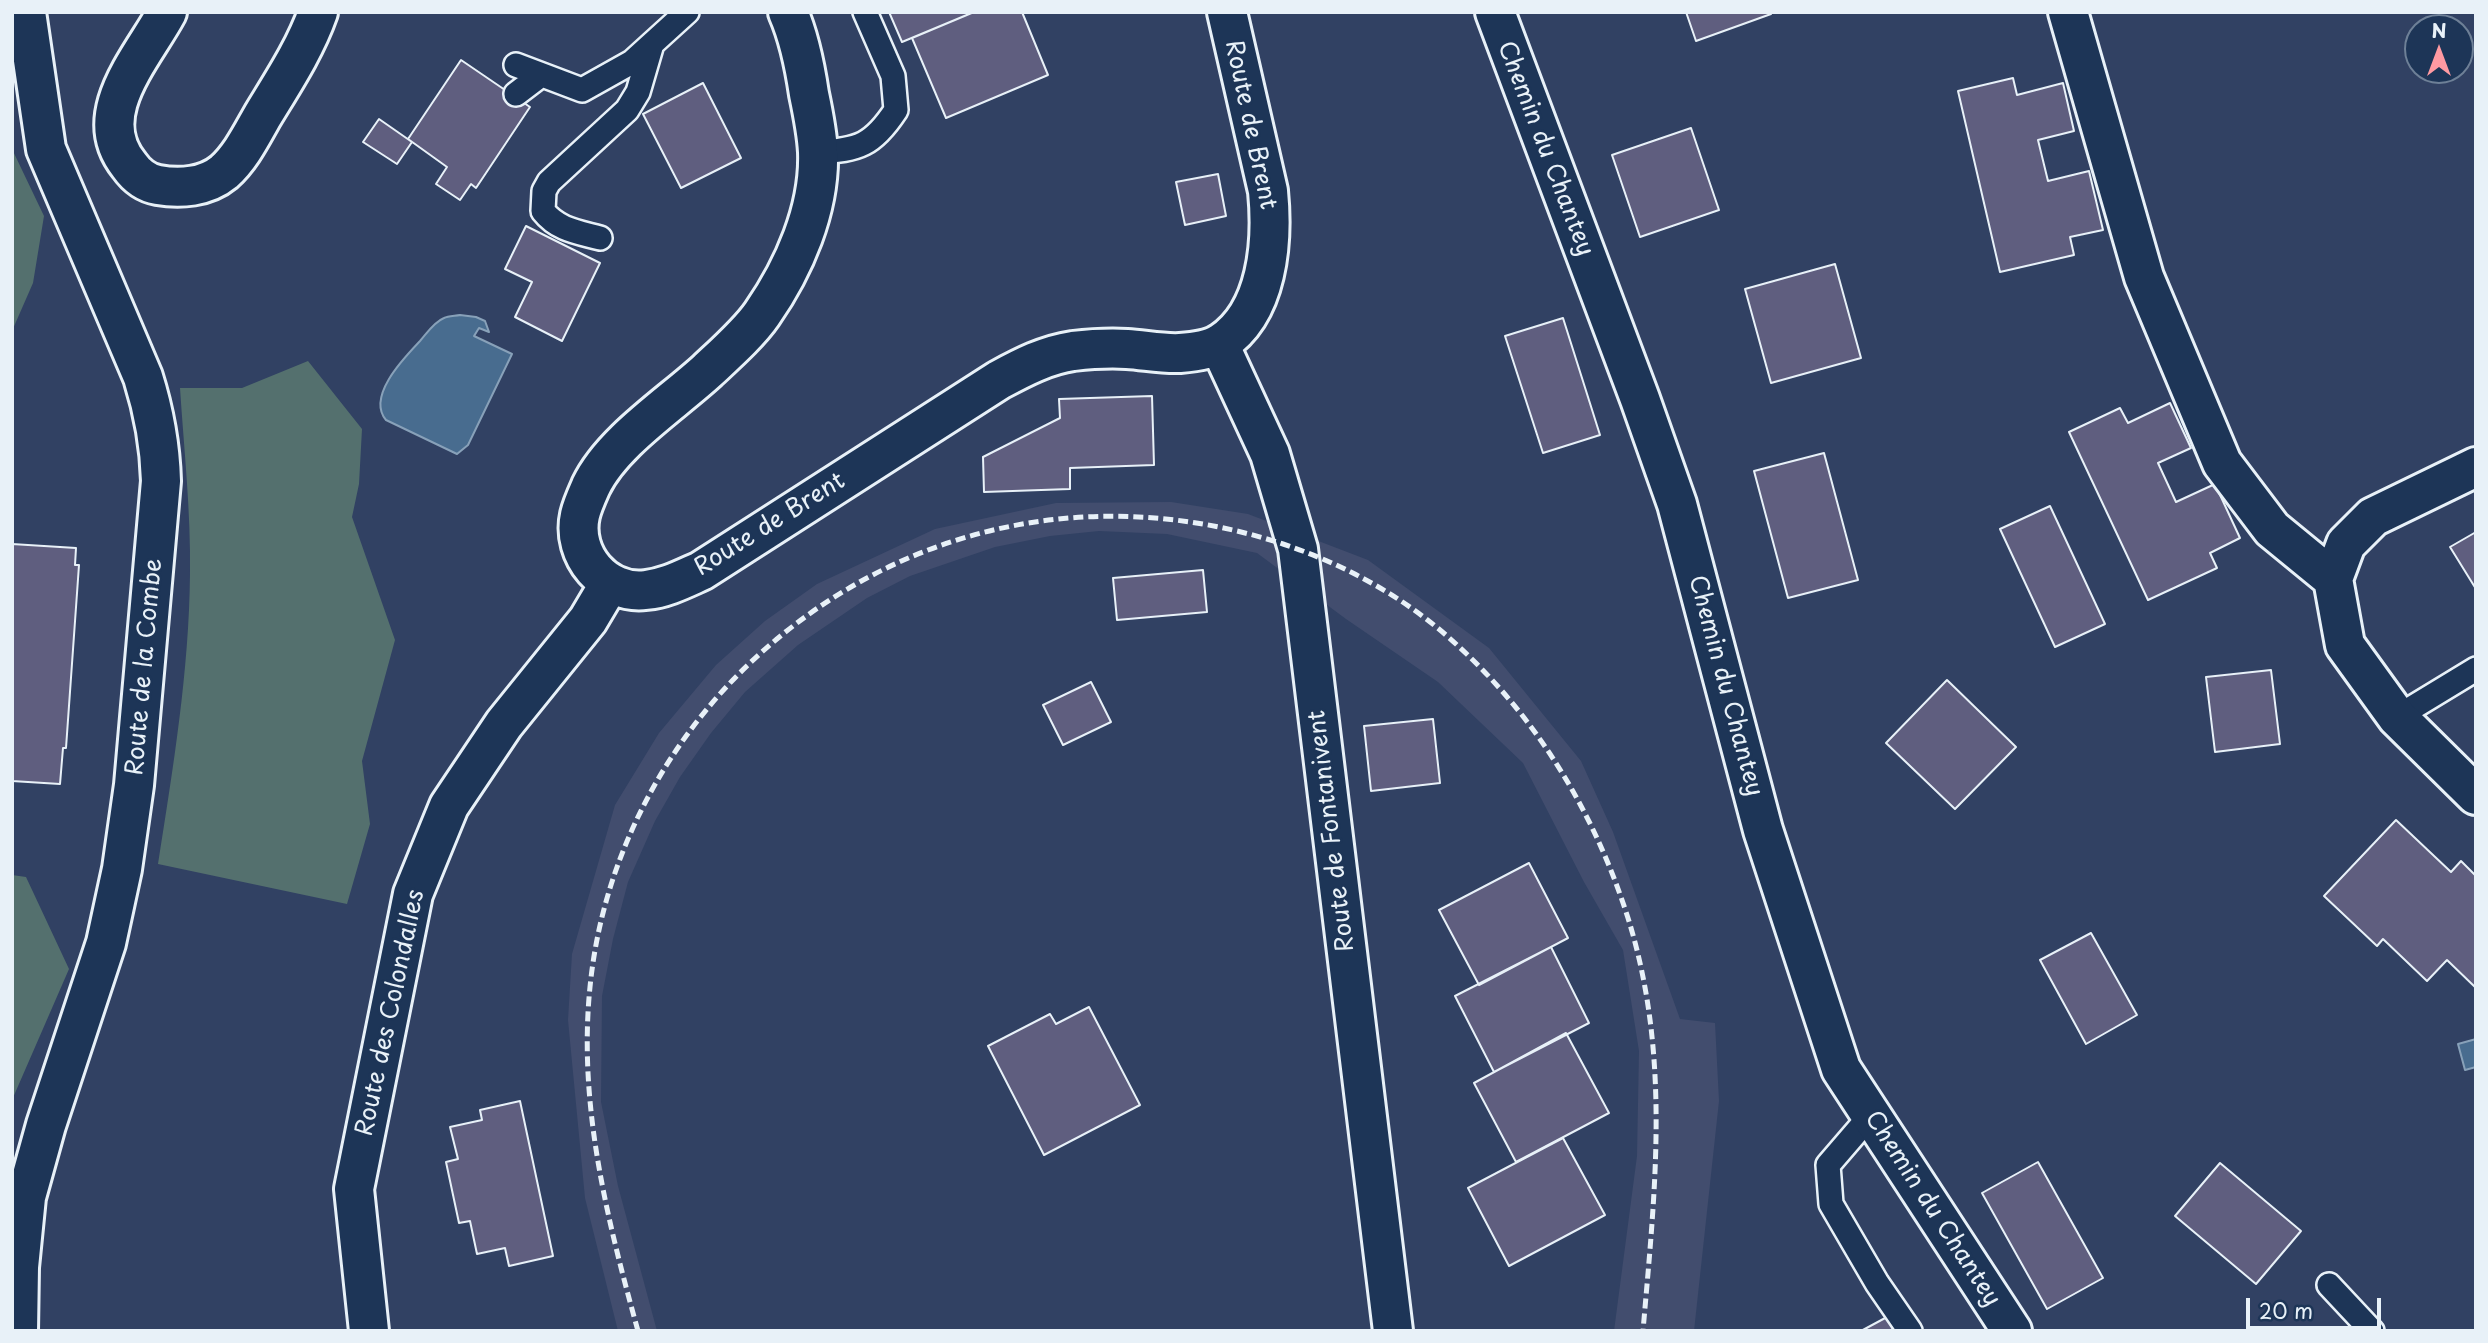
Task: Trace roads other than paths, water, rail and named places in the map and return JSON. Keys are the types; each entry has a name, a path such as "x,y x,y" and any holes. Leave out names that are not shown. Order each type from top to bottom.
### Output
{"street":[{"name":"Route de la Combe","path":"18,1331 19,1207 106,943 122,869 134,785 161,481 160,447 153,408 143,377 46,149 26,12"},
{"path":"167,12 126,79 114,119 117,144 125,161 137,176 154,185 175,188 201,184 224,172 242,150 293,65 318,12"},
{"path":"610,583 591,566 583,552 580,539 580,516 602,466 709,369 761,316 787,273 807,225 817,183 818,152 806,76 788,12"},
{"name":"Route de Brent","path":"610,583 643,591 664,587 701,571 999,380 1048,357 1071,351 1098,349 1123,348 1177,353 1202,350 1220,344 1237,330 1250,313 1263,276 1270,215 1268,191 1227,12"},
{"name":"Chemin du Chantey","path":"1495,12 1677,504 1763,830 1841,1069 2012,1331"},
{"path":"2068,12 2144,277 2222,463 2272,529 2333,579"},
{"name":"Route de Fontanivent","path":"1220,344 1270,454 1298,549 1393,1331"},
{"path":"2476,467 2372,517 2346,544 2333,579 2344,645 2397,717 2476,795"},
{"name":"Route des Colondalles","path":"369,1331 354,1189 413,894 449,806 504,724 589,620 610,583"}],"lane":[{"path":"516,65 582,90 632,62 687,12"},
{"path":"818,152 841,151 876,137 896,110 893,76 865,12"},
{"path":"600,238 559,227 551,221 543,211 544,191 558,173 627,110 638,92 652,44"},
{"path":"516,94 541,75"},
{"path":"2397,717 2476,669"},
{"path":"1871,1115 1828,1165 1831,1204 1910,1331"},
{"path":"2329,1285 2372,1331"}],"railway":[{"path":"638,1331 598,1161 588,1074 587,1031 597,941 608,896 622,853 641,810 664,770 690,731 719,695 751,662 808,615 869,577 933,548 1000,528 1070,518 1141,517 1212,526 1283,544 1330,562 1397,598 1438,628 1486,674 1538,736 1560,770 1599,842 1628,918 1650,1021 1655,1072 1655,1175 1643,1331"}]}
